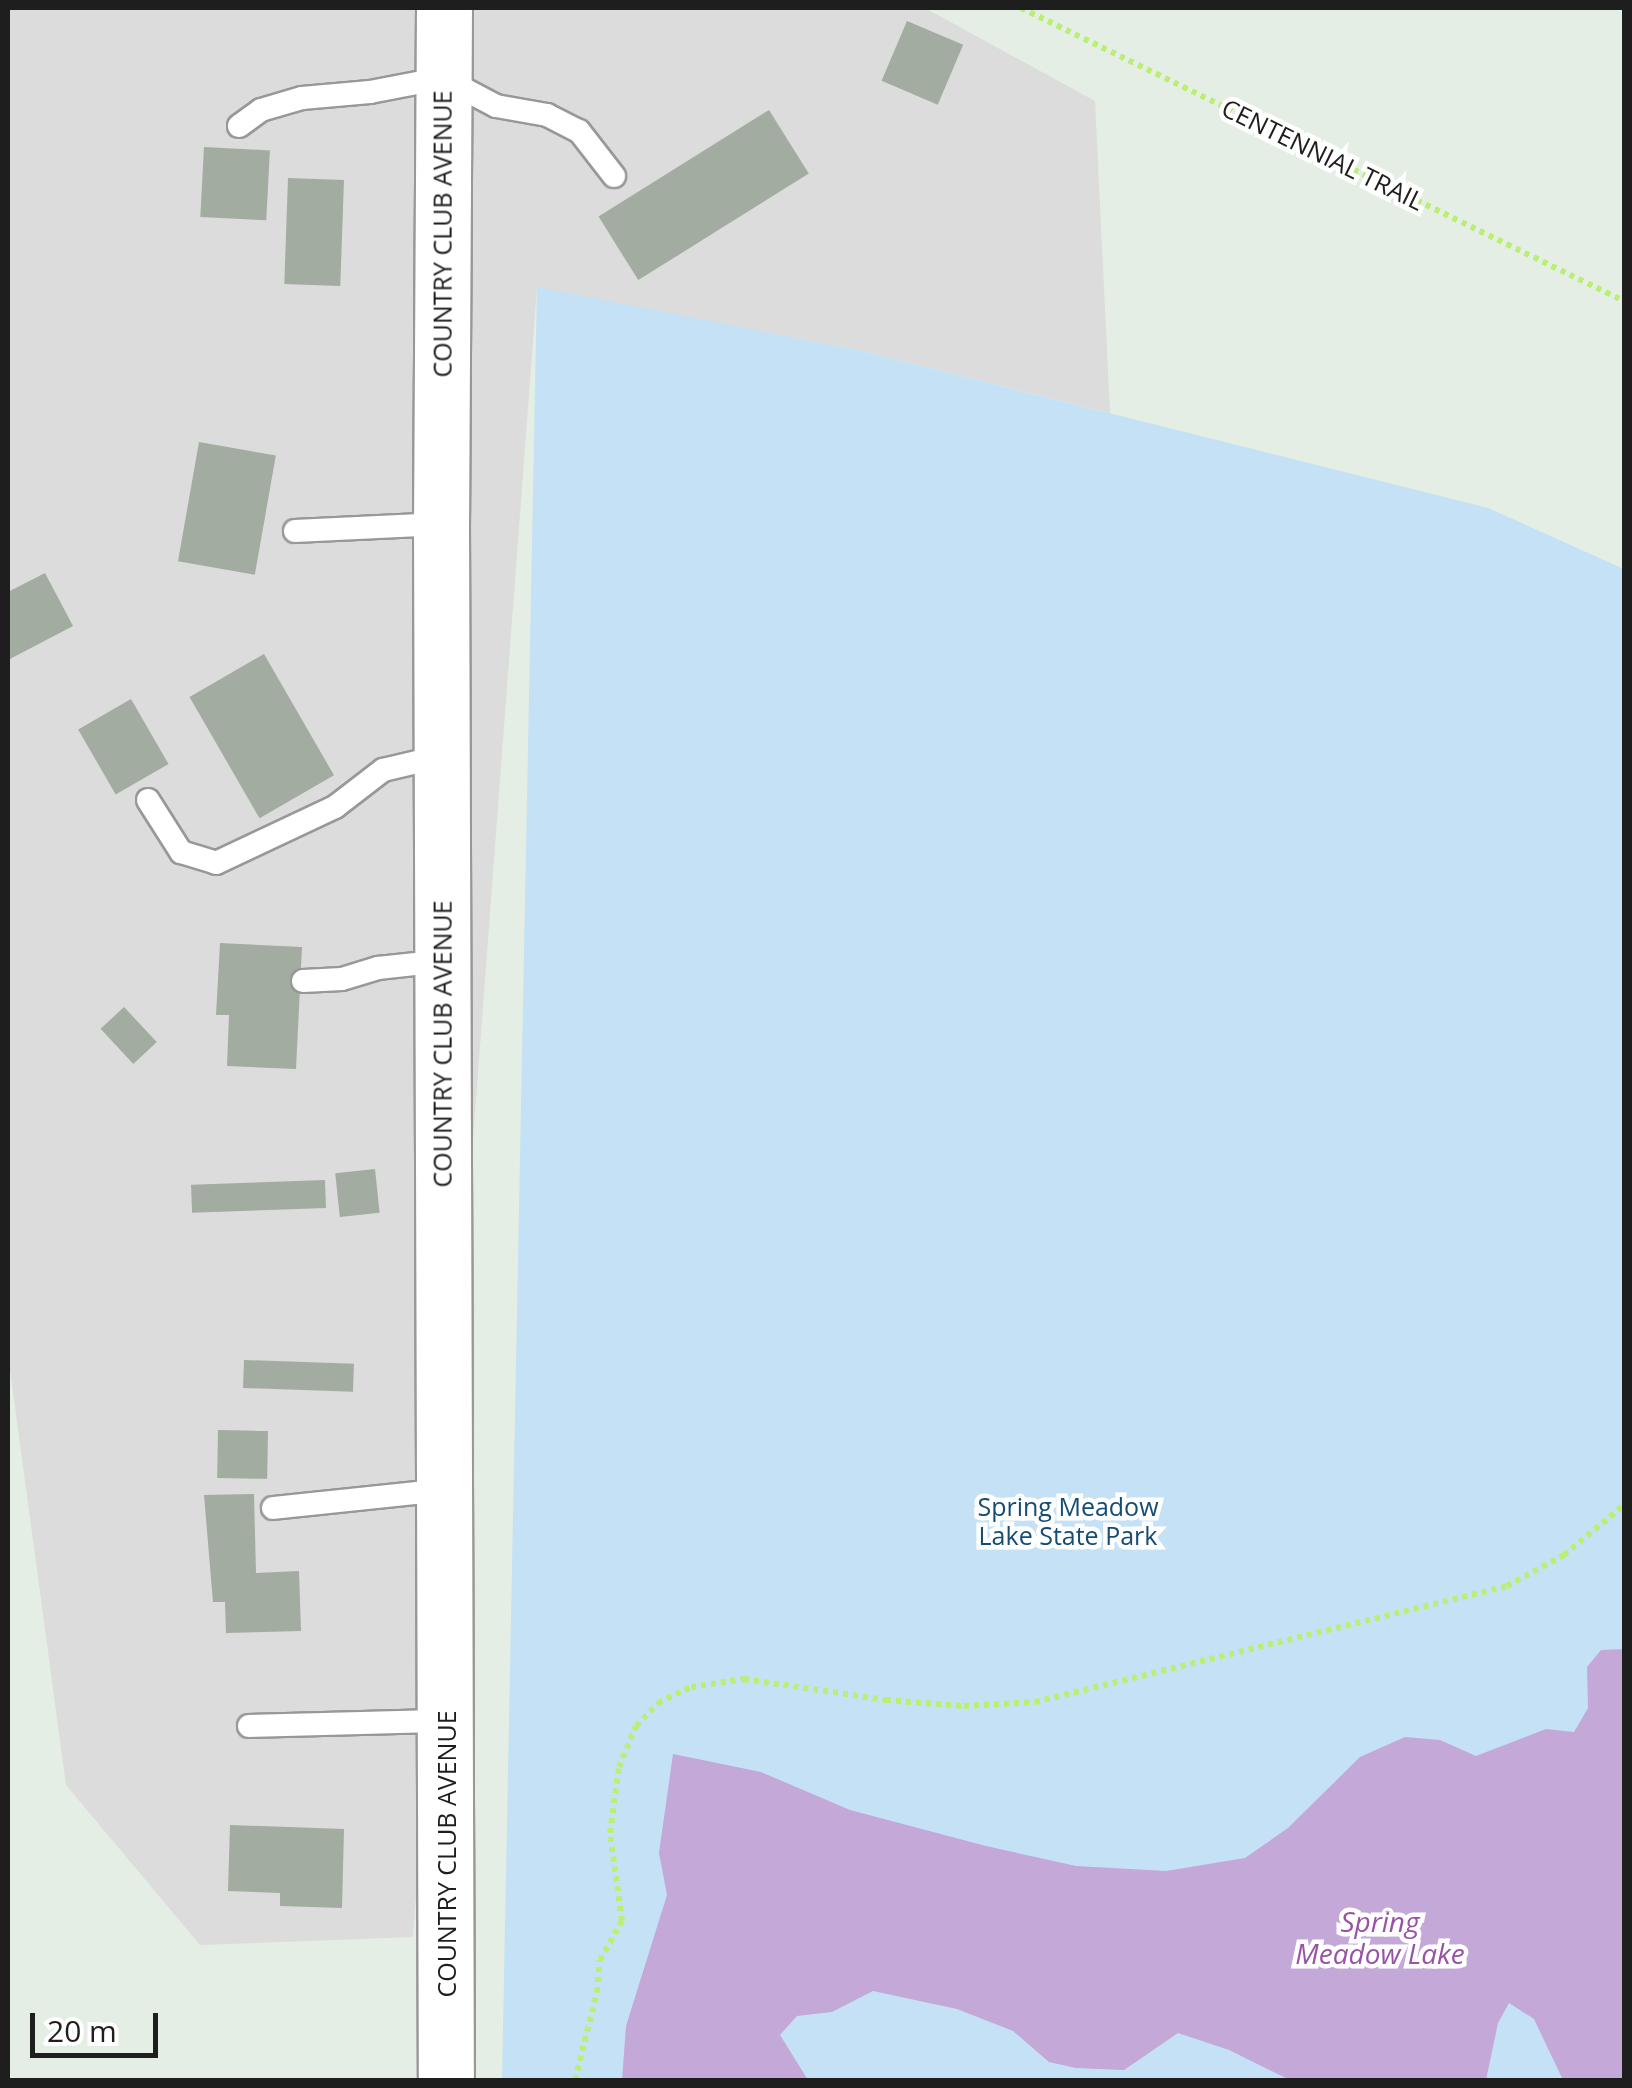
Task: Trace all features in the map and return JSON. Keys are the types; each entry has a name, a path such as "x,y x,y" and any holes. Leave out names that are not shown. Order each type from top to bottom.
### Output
{"street":[{"name":"COUNTRY CLUB AVENUE","path":"444,8 441,524 446,2080"}],"lane":[{"path":"239,126 261,110 302,98 370,92 443,78 496,106 547,115 579,131 614,176"},
{"path":"296,531 441,524"},
{"path":"148,800 181,852 216,862 335,807 383,770 442,756"},
{"path":"303,981 342,980 378,968 442,961"},
{"path":"273,1508 444,1490"},
{"path":"248,1726 446,1721"}],"path":[{"name":"CENTENNIAL TRAIL","path":"1021,8 1624,301"},
{"path":"575,2080 597,1992 600,1960 622,1921 610,1833 620,1767 636,1726 658,1702 691,1687 744,1679 886,1700 964,1706 1035,1702 1507,1586 1564,1555 1624,1505"}],"shaded area":[{"path":"8,8 925,8 1095,101 1110,413 858,350 537,288 413,1937 200,1945 66,1785 8,1355"}],"green space":[{"name":"Spring Meadow Lake State Park","path":"537,287 858,350 1488,508 1624,569 1624,2080 502,2080"}],"water":[{"name":"Spring Meadow Lake","path":"1624,1649 1624,2080 1563,2080 1534,2019 1509,2003 1498,2023 1486,2080 1290,2080 1229,2050 1178,2033 1124,2070 1076,2068 1049,2062 1013,2031 957,2009 873,1991 832,2012 797,2016 780,2035 808,2080 622,2080 626,2026 667,1895 659,1853 673,1754 761,1772 850,1810 986,1846 1076,1866 1166,1871 1245,1858 1288,1828 1360,1757 1405,1737 1440,1740 1476,1756 1546,1729 1574,1732 1588,1708 1587,1667 1601,1650"}],"building":[{"path":"907,21 963,45 938,105 882,81"},
{"path":"769,110 809,174 638,280 599,217"},
{"path":"204,147 270,150 266,220 200,217"},
{"path":"288,178 344,180 340,286 284,284"},
{"path":"199,442 276,456 255,575 178,561"},
{"path":"45,573 73,626 8,660 8,592"},
{"path":"264,654 334,775 260,818 190,697"},
{"path":"131,699 168,764 116,794 78,730"},
{"path":"220,943 302,947 296,1069 227,1066 229,1015 216,1015"},
{"path":"124,1007 157,1042 133,1064 101,1029"},
{"path":"375,1169 380,1213 340,1217 335,1173"},
{"path":"325,1180 326,1208 192,1213 191,1185"},
{"path":"244,1360 354,1364 353,1392 243,1388"},
{"path":"218,1430 268,1431 267,1479 217,1478"},
{"path":"254,1494 256,1573 299,1571 301,1631 226,1633 225,1602 213,1602 204,1495"},
{"path":"230,1825 344,1829 342,1908 280,1906 280,1893 228,1891"}]}
